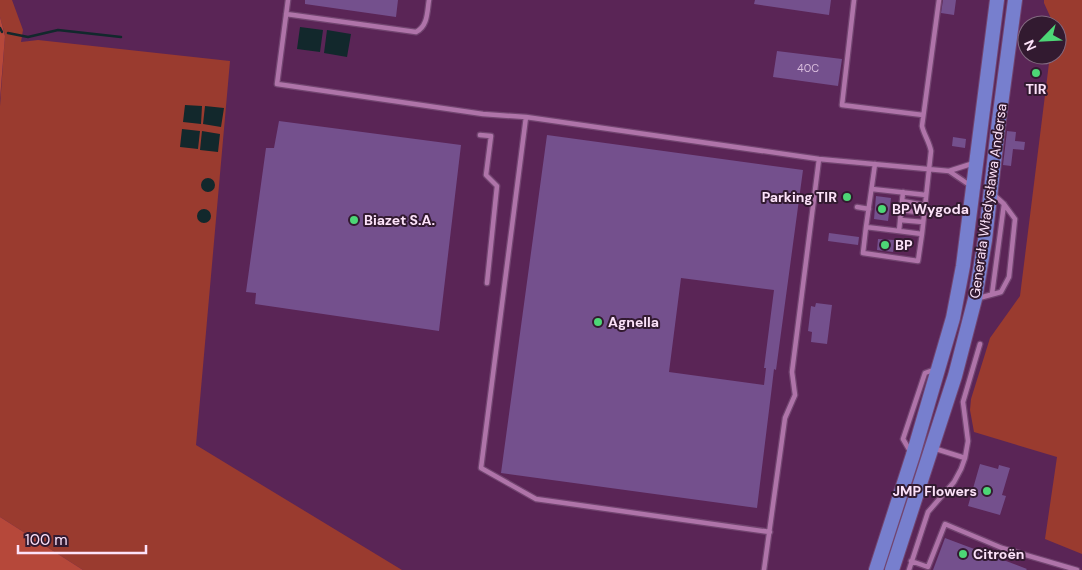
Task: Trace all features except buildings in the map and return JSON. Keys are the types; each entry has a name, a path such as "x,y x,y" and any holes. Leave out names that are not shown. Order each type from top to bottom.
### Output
{"highway":[{"name":"Generała Władysława Andersa","path":"876,570 913,455 953,318 973,187 997,0"},
{"name":"Generała Władysława Andersa","path":"892,570 963,348 975,299 985,240 1015,0"}],"lane":[{"path":"288,0 278,84 483,114 526,118 819,159 949,171 976,162"},
{"path":"286,14 416,32 422,29 426,21 429,0"},
{"path":"854,0 842,105 923,115"},
{"path":"875,164 863,253 918,261 931,151 929,140 923,133 922,126 939,0"},
{"path":"526,118 481,468 536,499 770,532"},
{"path":"480,136 492,136 486,174 497,186 487,283"},
{"path":"764,570 785,418 796,395 792,372 819,159"},
{"path":"949,171 973,187"},
{"path":"872,188 926,195"},
{"path":"975,299 1002,292 1009,277 1015,219 1004,204 990,191"},
{"path":"899,232 903,192"},
{"path":"902,201 925,205"},
{"path":"992,294 1004,204"},
{"path":"857,207 869,209"},
{"path":"901,210 924,213"},
{"path":"900,220 923,222"},
{"path":"866,227 922,234"},
{"path":"909,570 928,512 954,482 965,458 968,441 963,402 980,344"},
{"path":"932,447 965,458"},
{"path":"912,562 928,567 945,524 1002,548 1078,570"}],"shaded area":[{"path":"0,0 12,0 23,30 21,42 38,40 230,61 196,445 402,570 83,570 0,517 0,106 5,35 0,17"},
{"path":"1044,0 1082,0 1082,554 1045,539 1057,457 974,432 970,410 971,399 990,338 1020,296 1049,65 1067,65 1067,15 1049,15"},
{"path":"0,17 5,36 0,99"},
{"path":"300,27 323,30 320,52 297,49"},
{"path":"327,30 351,34 347,57 324,53"},
{"path":"185,105 202,106 201,124 183,122"},
{"path":"205,106 224,108 221,127 203,124"},
{"path":"182,129 200,131 198,149 180,147"},
{"path":"202,131 220,134 218,152 200,150"},
{"path":"205,178 211,178 215,185 211,192 205,192 201,188 201,182"},
{"path":"201,209 207,209 211,216 207,223 201,223 197,219 197,213"},
{"path":"0,517 83,570 0,570"}],"waterway":[{"path":"0,28 2,32"},
{"path":"8,33 28,37 58,30 121,37"}],"place":[{"name":"TIR","path":"1036,73"},
{"name":"Parking TIR","path":"847,197"},
{"name":"BP Wygoda","path":"882,209"},
{"name":"Biazet S.A.","path":"354,220"},
{"name":"BP","path":"885,245"},
{"name":"Agnella","path":"598,322"},
{"name":"JMP Flowers","path":"987,491"},
{"name":"Citroën","path":"963,554"}]}
